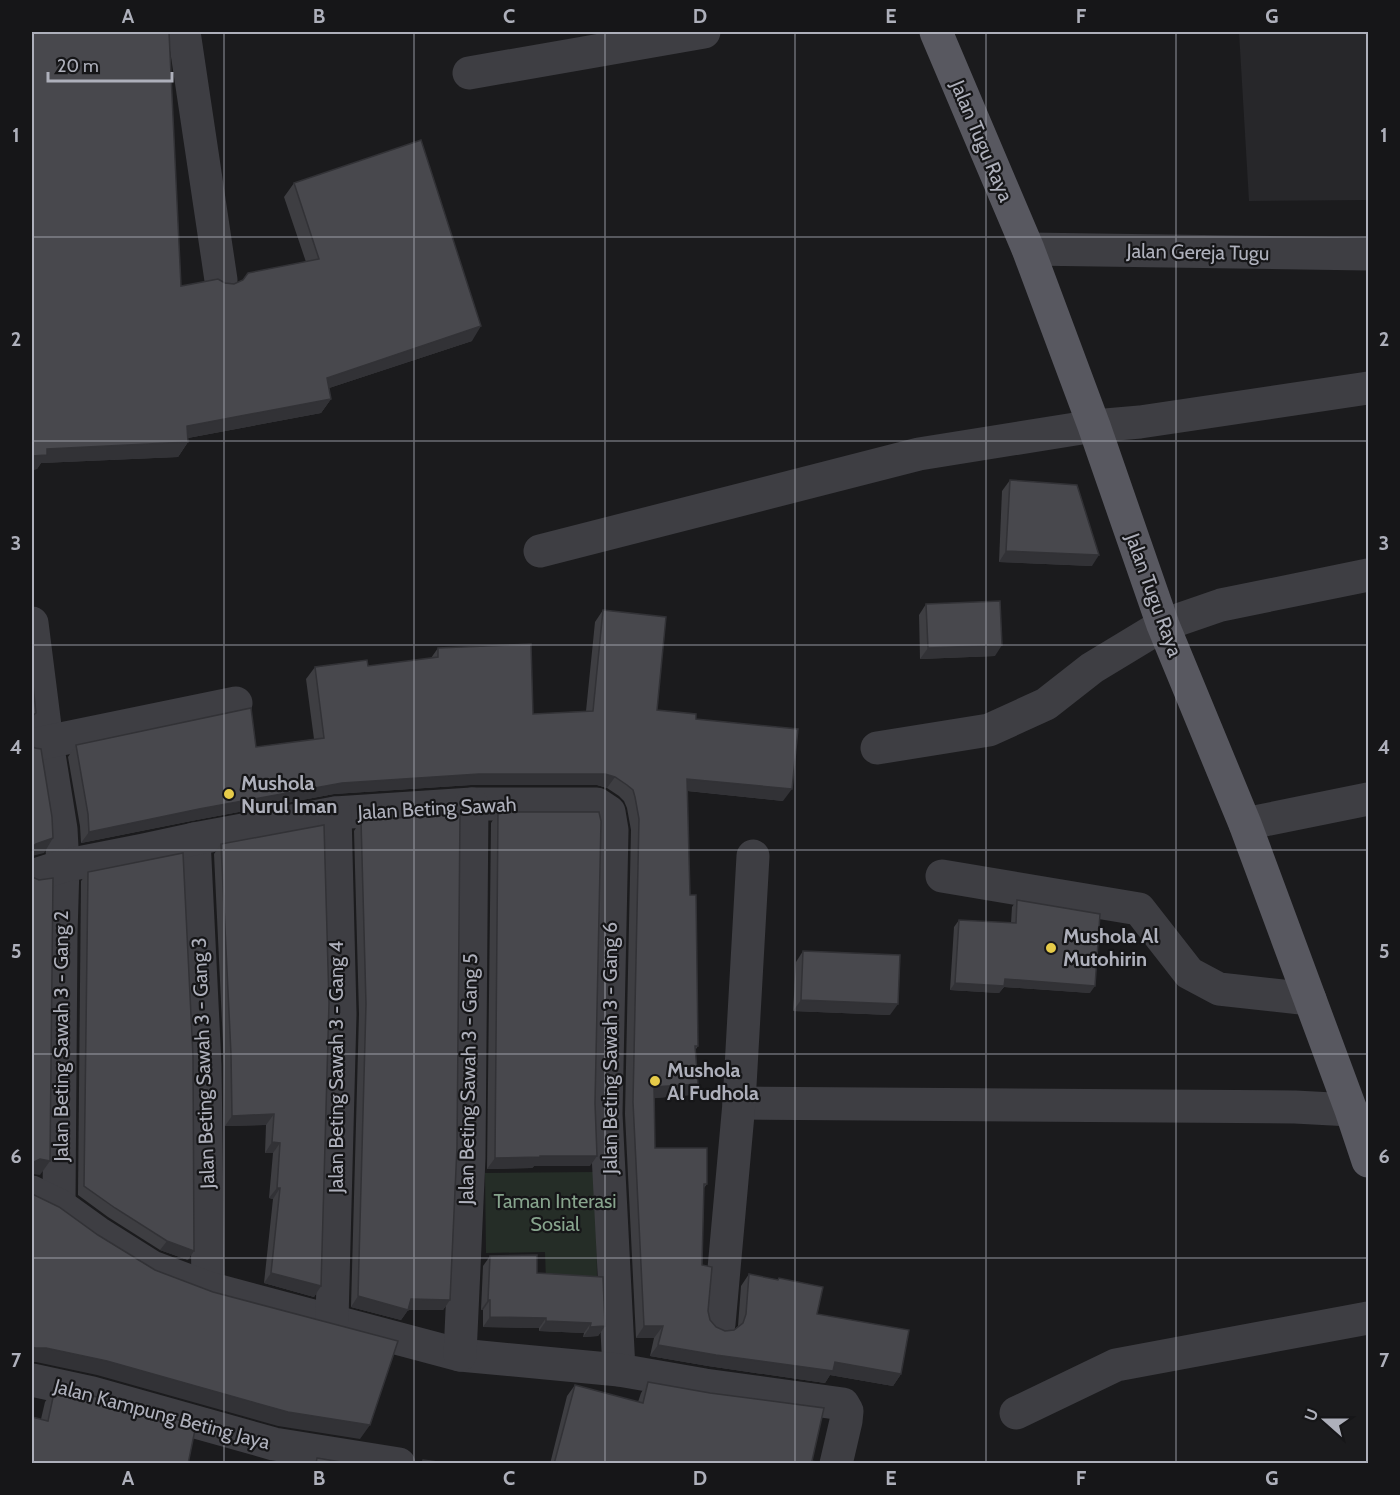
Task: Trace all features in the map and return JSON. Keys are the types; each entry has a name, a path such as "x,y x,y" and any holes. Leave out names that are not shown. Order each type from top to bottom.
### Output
{"main road":[{"name":"Jalan Tugu Raya","path":"936,32 1028,249 1094,426 1163,625 1245,824 1368,1161"}],"street":[{"path":"184,32 221,280"},
{"path":"469,73 704,32"},
{"name":"Jalan Gereja Tugu","path":"1028,249 1368,254"},
{"path":"540,551 919,454 1094,426 1140,422 1368,388"},
{"path":"877,748 989,730 1046,704 1092,668 1163,625 1221,605 1368,575"},
{"name":"Jalan Beting Sawah 3 - Gang 2","path":"32,623 39,743 61,829 63,866 45,1199"},
{"path":"39,743 236,703"},
{"path":"1245,824 1368,800"},
{"name":"Jalan Beting Sawah","path":"32,876 63,866 335,813 472,804 597,804"},
{"name":"Jalan Beting Sawah 3 - Gang 5","path":"460,1355 469,1158 472,804"},
{"name":"Jalan Beting Sawah 3 - Gang 6","path":"597,804 609,812 612,830 606,1114 619,1370"},
{"name":"Jalan Beting Sawah 3 - Gang 4","path":"332,1320 340,1014 335,813"},
{"name":"Jalan Beting Sawah 3 - Gang 3","path":"194,839 205,1065 208,1288"},
{"path":"719,1324 740,1103 753,856"},
{"path":"942,876 1139,909 1189,973 1219,989 1310,999"},
{"path":"740,1103 1283,1107 1351,1110"},
{"path":"45,1199 152,1267 208,1288 460,1355 619,1370 705,1385 843,1404 847,1411 846,1421 836,1464"},
{"path":"1016,1413 1116,1365 1368,1318"},
{"name":"Jalan Kampung Beting Jaya","path":"32,1380 92,1393 274,1444 399,1464"}],"shaded area":[{"path":"1239,32 1368,32 1368,200 1249,201"}],"green space":[{"name":"Taman Interasi Sosial","path":"596,1172 597,1280 546,1281 545,1252 486,1253 485,1173"}],"building":[{"path":"32,32 169,32 181,286 218,279 234,284 243,280 248,273 319,259 294,183 421,140 481,326 327,378 331,399 187,426 188,442 47,449 47,455 32,456"},
{"path":"1010,480 1077,485 1099,555 1006,551"},
{"path":"1000,601 1002,645 928,648 926,604"},
{"path":"603,610 666,617 657,710 696,714 696,719 798,729 792,789 687,779 690,895 696,895 698,1046 695,1046 698,1084 654,1087 655,1148 707,1148 702,1265 712,1267 708,1311 710,1320 716,1327 725,1331 734,1330 743,1323 746,1314 749,1274 823,1287 817,1314 909,1330 901,1374 835,1362 833,1371 658,1345 663,1326 644,1326 633,1102 639,819 633,790 627,785 605,774 479,774 342,783 89,832 76,745 251,708 256,747 324,738 315,667 367,660 368,666 438,657 438,648 531,644 533,714 593,711"},
{"path":"32,676 36,713 32,716"},
{"path":"32,746 41,749 52,817 53,838 32,847"},
{"path":"498,812 599,812 601,821 595,1103 597,1156 495,1158"},
{"path":"460,814 457,1147 450,1300 411,1299 408,1310 358,1296 366,1004 361,820"},
{"path":"324,825 329,1003 321,1286 271,1273 280,1188 277,1188 280,1143 272,1142 274,1114 232,1116 221,844"},
{"path":"183,853 193,1056 194,1251 167,1241 84,1186 88,872"},
{"path":"32,877 39,880 53,878 50,1161 40,1159 32,1163"},
{"name":"Mushola Al Mutohirin","path":"1017,900 1100,914 1095,986 1005,979 1004,986 955,983 959,920 1016,923"},
{"path":"803,951 900,955 898,1004 801,1000"},
{"path":"32,1193 59,1207 98,1235 155,1270 213,1292 398,1341 370,1425 288,1412 107,1361 32,1347"},
{"path":"537,1255 537,1273 603,1277 605,1326 590,1327 591,1323 546,1321 546,1318 490,1317 490,1300 488,1300 490,1256"},
{"path":"648,1382 710,1393 824,1408 812,1461 824,1464 554,1464 575,1385 643,1403"},
{"path":"55,1388 97,1397 196,1425 188,1464 32,1464 32,1417 48,1421"},
{"path":"317,1458 353,1464 316,1464"},
{"path":"423,1460 437,1462 437,1464 422,1464"}],"place":[{"name":"Mushola Nurul Iman","path":"229,794"},
{"name":"Mushola Al Mutohirin","path":"1051,948"},
{"name":"Mushola Al Fudhola","path":"655,1081"}]}
